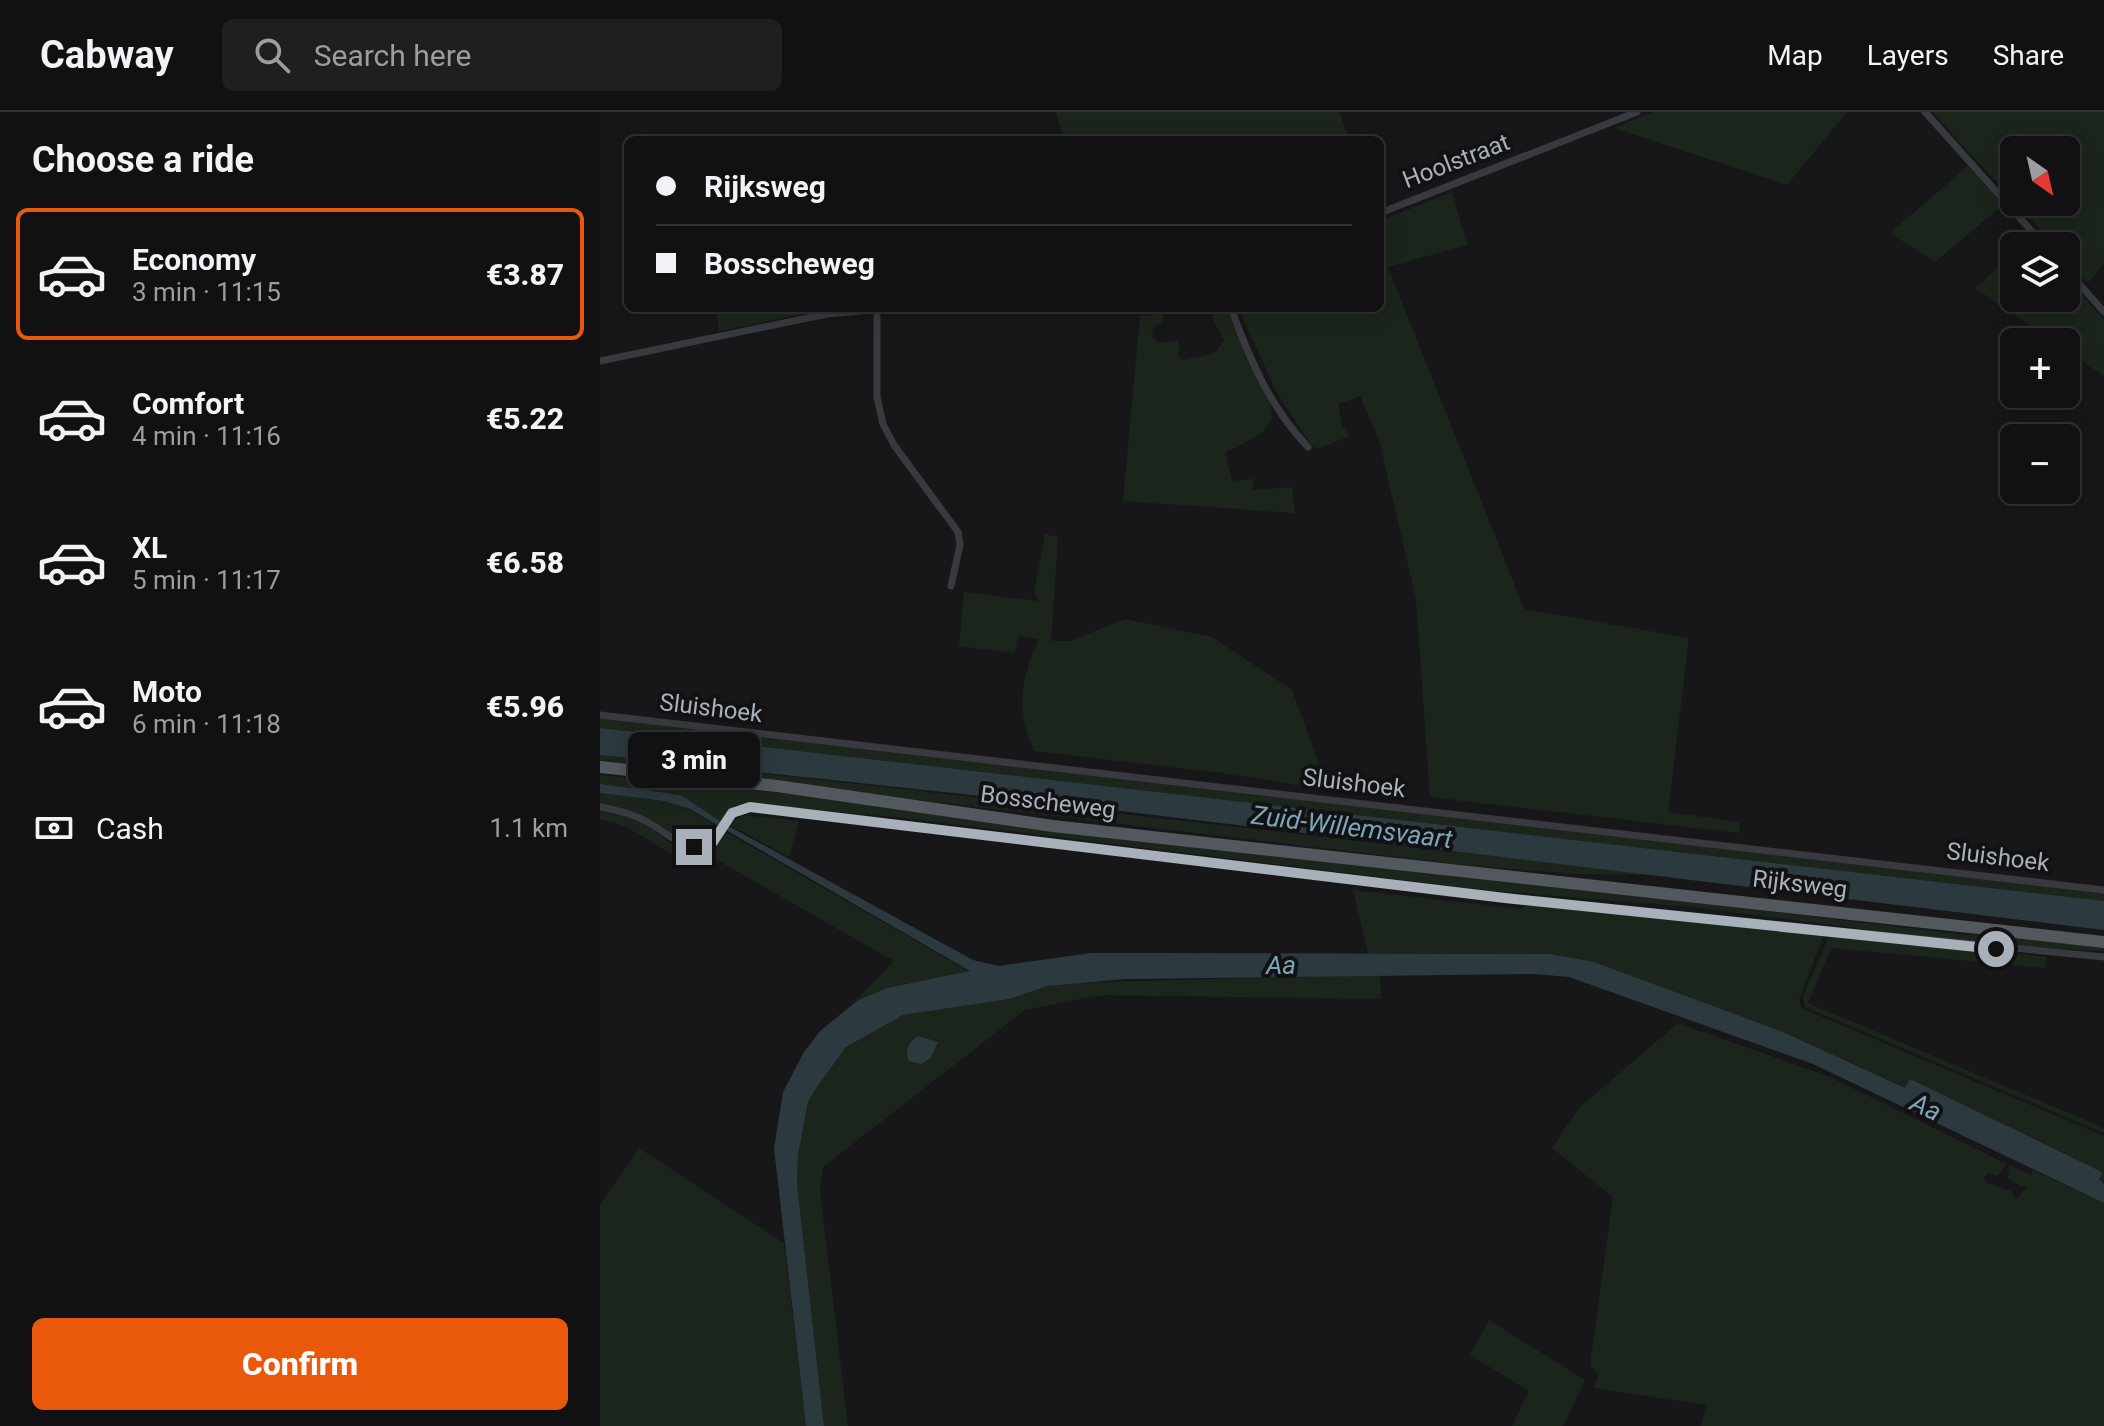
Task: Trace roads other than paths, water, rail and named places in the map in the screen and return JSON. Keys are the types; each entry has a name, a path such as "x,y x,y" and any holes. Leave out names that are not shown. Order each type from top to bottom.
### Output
{"main road":[{"name":"Bosscheweg","path":"600,767 777,786 1067,827 1491,875"},
{"name":"Rijksweg","path":"1491,875 1692,894 2104,942"}],"street":[{"name":"Hoolstraat","path":"1384,211 1637,112"},
{"path":"1925,112 2032,232"},
{"path":"2080,285 2104,312"},
{"path":"600,361 847,312"},
{"path":"877,312 878,407 894,445 958,532 960,545 951,586"},
{"path":"1232,312 1248,354 1282,417 1308,447"},
{"name":"Sluishoek","path":"600,715 2104,890"},
{"name":"Bosscheweg","path":"600,807 622,811 649,822 683,846 701,847 713,842 738,809 750,807 1505,898"},
{"name":"Rijksweg","path":"1505,898 2104,957"}],"water":[{"name":"Zuid-Willemsvaart","path":"600,728 2104,901 2104,930 1121,811 600,755"},
{"name":"Aa","path":"600,784 681,795 723,823 973,960 999,966 1091,953 1550,954 1594,962 1783,1032 1905,1088 1910,1079 2096,1169 2103,1174 2099,1179 2104,1184 2104,1203 1813,1064 1569,977 1534,974 1126,979 1048,986 1009,999 903,1015 846,1047 808,1102 798,1155 797,1184 824,1426 806,1426 774,1148 783,1092 804,1052 820,1031 857,1001 887,988 970,971 688,808 664,801 600,793"},
{"path":"918,1036 938,1042 930,1059 921,1064 909,1061 907,1054 910,1044"}]}
